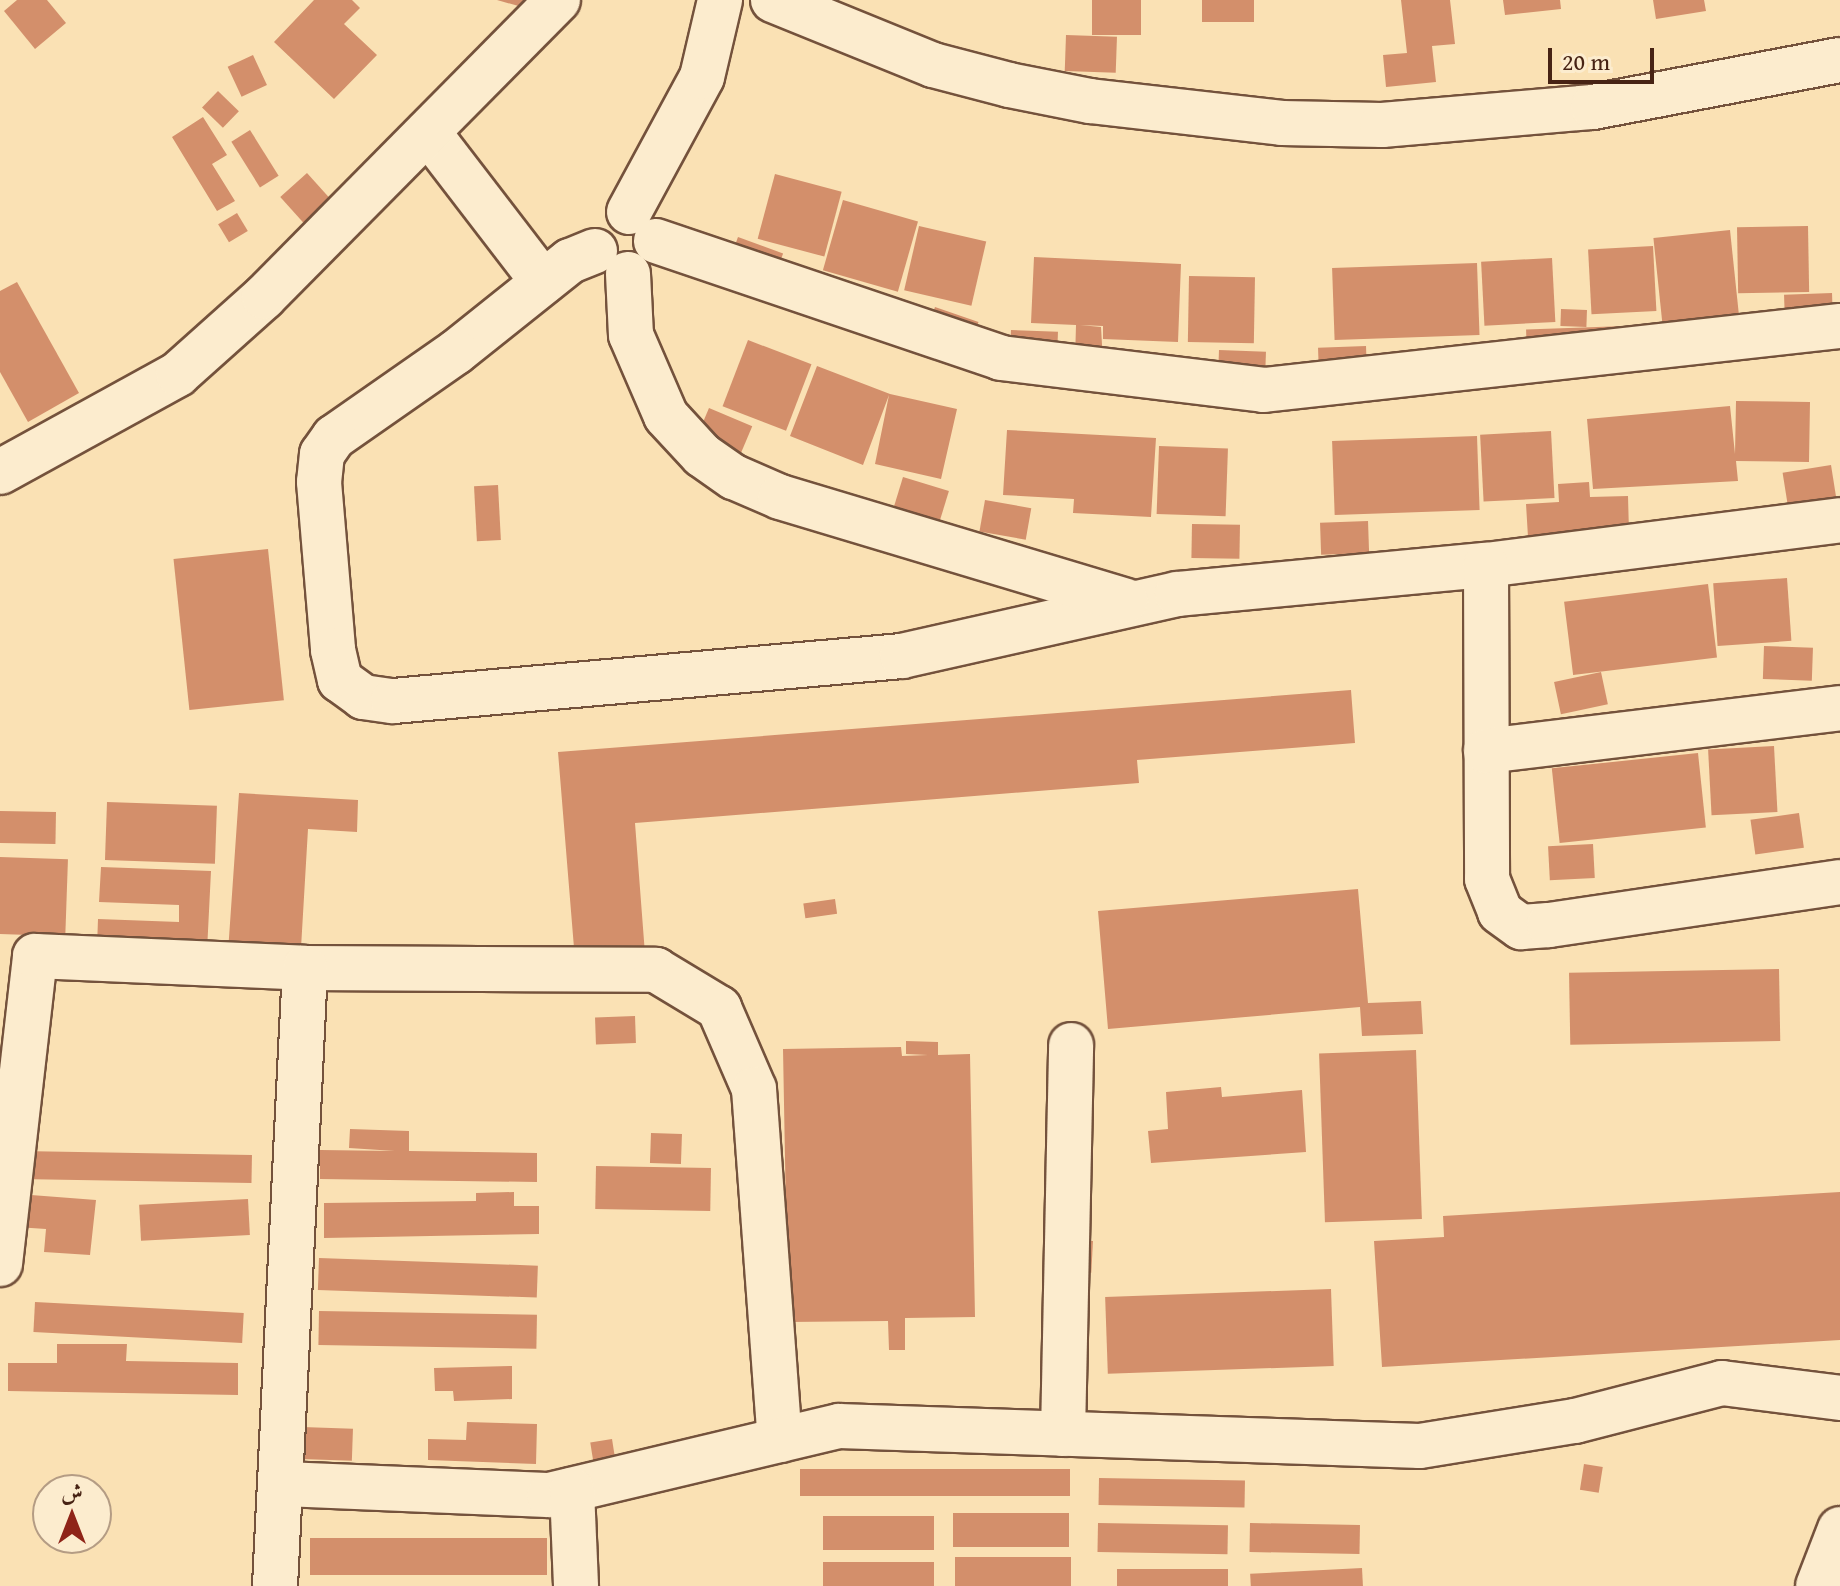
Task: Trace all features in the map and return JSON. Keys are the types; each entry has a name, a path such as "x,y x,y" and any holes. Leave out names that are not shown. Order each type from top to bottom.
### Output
{"street":[{"path":"0,472 178,374 264,297 558,0"},
{"path":"642,227 702,77 720,0"},
{"path":"773,0 933,65 1009,85 1106,103 1282,123 1382,125 1593,107 1840,60"},
{"path":"428,132 543,282"},
{"path":"1129,601 780,497 734,477 702,455 666,416 631,335 600,224 642,227 1001,358 1264,390 1840,326"},
{"path":"612,262 570,261 456,352 334,437 322,454 319,482 333,650 340,680 363,697 393,701 902,656 1129,601 1486,565 1840,520"},
{"path":"1486,565 1487,879 1500,912 1521,927 1840,882"},
{"path":"1486,751 1840,708"},
{"path":"0,1264 35,956 305,968 656,970 719,1008 754,1089 780,1440"},
{"path":"275,1586 305,968"},
{"path":"1063,1434 1071,1045"},
{"path":"282,1484 549,1495 839,1426 1420,1446 1575,1421 1722,1383 1840,1398"},
{"path":"572,1490 576,1586"},
{"path":"1818,1586 1840,1529"}],"building":[{"path":"17,0 47,0 66,23 35,49 4,11"},
{"path":"314,0 352,0 360,8 344,24 377,55 334,99 274,42"},
{"path":"497,0 531,0 529,9"},
{"path":"1092,0 1141,0 1141,35 1092,35"},
{"path":"1202,0 1254,0 1254,22 1202,22"},
{"path":"1401,0 1450,0 1455,44 1432,46 1436,82 1386,87 1383,55 1407,53"},
{"path":"1503,0 1560,0 1561,9 1505,15"},
{"path":"1653,0 1704,0 1706,11 1656,19"},
{"path":"1066,35 1117,37 1116,73 1065,71"},
{"path":"253,55 267,85 242,97 228,67"},
{"path":"218,91 239,111 223,128 202,108"},
{"path":"203,117 227,155 212,164 235,201 217,211 172,137"},
{"path":"250,130 279,176 260,187 231,142"},
{"path":"307,173 331,200 304,224 280,197"},
{"path":"775,174 842,192 824,257 758,239"},
{"path":"843,200 918,221 898,292 823,270"},
{"path":"237,213 248,231 229,242 218,224"},
{"path":"919,226 986,242 971,306 904,290"},
{"path":"1808,226 1809,292 1738,293 1737,227"},
{"path":"1730,230 1740,325 1663,334 1653,238"},
{"path":"738,237 783,253 771,285 726,269"},
{"path":"1653,246 1656,311 1591,314 1588,249"},
{"path":"1034,257 1181,264 1178,342 1103,339 1103,326 1080,325 1101,327 1103,362 1075,360 1076,325 1031,323"},
{"path":"1552,258 1555,322 1484,326 1481,262"},
{"path":"1477,263 1480,335 1335,340 1332,268"},
{"path":"1189,276 1255,277 1254,343 1188,342"},
{"path":"17,282 79,393 28,422 0,372 0,291"},
{"path":"1832,293 1833,328 1785,330 1784,295"},
{"path":"935,307 978,322 968,353 924,338"},
{"path":"1561,309 1587,310 1586,327 1560,326"},
{"path":"1625,326 1626,360 1527,363 1526,329"},
{"path":"1011,330 1058,332 1057,368 1010,366"},
{"path":"748,340 811,364 786,431 723,406"},
{"path":"1366,346 1367,381 1319,383 1318,348"},
{"path":"1219,350 1266,352 1265,387 1218,385"},
{"path":"817,366 890,394 957,409 941,479 875,464 889,395 863,465 790,436"},
{"path":"1736,401 1810,402 1809,462 1736,461 1738,481 1593,489 1587,419 1730,406 1735,454"},
{"path":"709,408 752,426 739,457 696,438"},
{"path":"1007,430 1156,438 1151,517 1073,513 1074,499 1003,495"},
{"path":"1551,431 1555,498 1484,502 1480,435"},
{"path":"1477,436 1480,510 1335,515 1332,441"},
{"path":"1159,446 1228,448 1226,516 1157,514"},
{"path":"1831,465 1836,498 1788,505 1783,473"},
{"path":"903,477 949,491 939,525 893,510"},
{"path":"1589,482 1590,497 1628,496 1629,532 1528,537 1526,504 1559,502 1558,484"},
{"path":"498,485 501,540 477,541 474,486"},
{"path":"985,500 1031,508 1026,540 979,532"},
{"path":"1368,521 1369,553 1321,555 1320,523"},
{"path":"1192,524 1240,525 1239,559 1191,558"},
{"path":"268,549 284,700 189,710 174,559"},
{"path":"1787,578 1791,641 1718,646 1713,583"},
{"path":"1708,584 1717,657 1573,675 1564,602"},
{"path":"1764,646 1813,648 1812,681 1763,679"},
{"path":"1601,672 1608,704 1561,714 1554,682"},
{"path":"1351,690 1355,743 1137,760 1139,783 635,823 645,954 575,960 558,752"},
{"path":"1774,746 1777,812 1712,815 1708,749"},
{"path":"1698,753 1706,828 1560,843 1552,768"},
{"path":"239,793 358,800 357,832 308,829 301,948 228,952"},
{"path":"107,802 217,806 215,864 105,860"},
{"path":"0,811 56,812 55,844 0,843"},
{"path":"1799,813 1804,848 1755,854 1750,820"},
{"path":"1593,844 1595,878 1550,880 1548,846"},
{"path":"0,857 68,859 65,936 0,934"},
{"path":"101,867 211,871 207,951 97,947 98,919 179,922 179,905 99,902"},
{"path":"1358,889 1368,1003 1421,1001 1423,1034 1362,1036 1360,1007 1108,1029 1098,911"},
{"path":"835,899 837,914 805,918 803,903"},
{"path":"1779,969 1780,1041 1570,1045 1569,973"},
{"path":"635,1016 636,1043 596,1044 595,1017"},
{"path":"906,1041 938,1042 938,1055 970,1054 975,1317 905,1318 905,1350 889,1350 888,1321 788,1322 783,1049 901,1047 902,1056 928,1055 906,1054"},
{"path":"1416,1050 1422,1219 1325,1222 1319,1053"},
{"path":"1221,1087 1222,1097 1302,1090 1306,1152 1151,1163 1148,1131 1168,1129 1166,1092"},
{"path":"350,1129 409,1131 409,1151 537,1153 537,1182 320,1179 320,1150 395,1151 349,1148"},
{"path":"651,1133 682,1134 681,1164 650,1163"},
{"path":"20,1151 252,1155 251,1183 20,1179"},
{"path":"596,1166 711,1168 710,1211 595,1209"},
{"path":"514,1192 514,1206 539,1206 539,1234 324,1238 324,1203 476,1201 476,1193"},
{"path":"1840,1192 1840,1340 1382,1367 1374,1241 1444,1237 1443,1216"},
{"path":"18,1194 96,1200 90,1255 44,1252 46,1229 16,1227"},
{"path":"248,1199 250,1235 141,1241 139,1205"},
{"path":"1076,1240 1093,1241 1091,1273 1074,1272"},
{"path":"319,1258 538,1266 537,1298 318,1290"},
{"path":"1331,1289 1334,1366 1108,1374 1105,1297"},
{"path":"35,1302 244,1313 242,1343 33,1332"},
{"path":"319,1311 537,1315 536,1349 318,1345"},
{"path":"57,1344 127,1344 126,1361 238,1363 238,1395 8,1391 8,1363 57,1363"},
{"path":"512,1366 512,1399 454,1401 453,1391 435,1391 434,1368"},
{"path":"467,1422 537,1424 536,1464 428,1460 428,1439 466,1440"},
{"path":"302,1427 353,1429 352,1461 301,1459"},
{"path":"612,1439 615,1458 593,1461 590,1442"},
{"path":"1584,1464 1603,1467 1599,1493 1580,1490"},
{"path":"800,1469 1070,1469 1070,1496 800,1496"},
{"path":"1099,1478 1245,1481 1245,1508 1099,1505"},
{"path":"953,1513 1069,1513 1069,1547 953,1547"},
{"path":"823,1516 934,1516 934,1550 823,1550"},
{"path":"1098,1523 1228,1525 1227,1554 1097,1552"},
{"path":"1250,1523 1360,1525 1359,1554 1249,1552"},
{"path":"310,1538 547,1538 547,1575 310,1575"},
{"path":"955,1557 1071,1557 1071,1586 955,1586"},
{"path":"823,1562 934,1562 934,1586 823,1586"},
{"path":"1362,1568 1363,1586 1251,1586 1250,1574"},
{"path":"1117,1569 1228,1569 1228,1586 1117,1586"}]}
